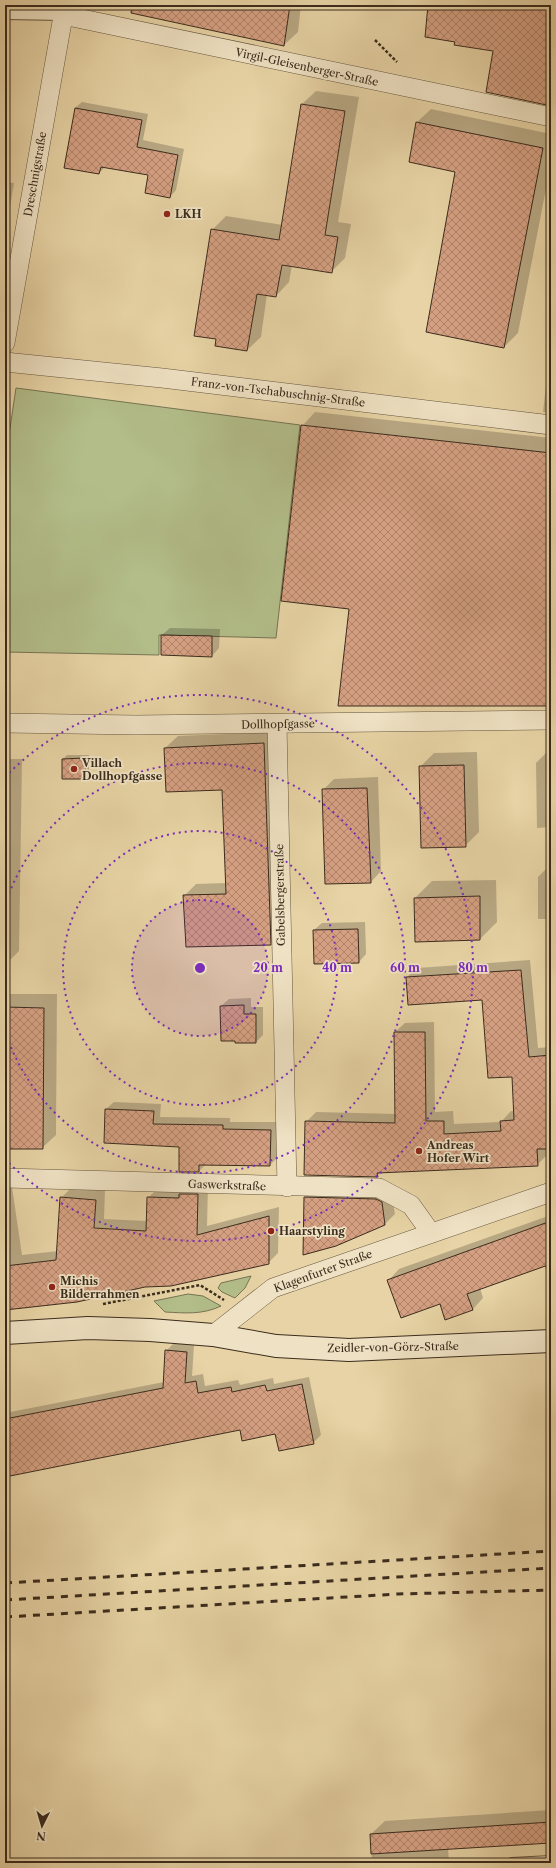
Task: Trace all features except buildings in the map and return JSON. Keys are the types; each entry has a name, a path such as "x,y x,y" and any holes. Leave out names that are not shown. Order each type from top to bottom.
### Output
{"street":[{"name":"Virgil-Gleisenberger-Straße","path":"64,10 551,117"},
{"name":"Dreschnigstraße","path":"5,343 64,10"},
{"name":"Franz-von-Tschabuschnig-Straße","path":"5,362 162,378 551,425"},
{"name":"Dollhopfgasse","path":"5,723 136,725 551,720"},
{"name":"Gabelsbergerstraße","path":"277,724 287,1187"},
{"name":"Gaswerkstraße","path":"5,1178 287,1187 379,1188 411,1205 431,1233"},
{"name":"Klagenfurter Straße","path":"213,1335 274,1288 551,1192"},
{"path":"5,1333 88,1328 150,1330 213,1335"},
{"name":"Zeidler-von-Görz-Straße","path":"213,1335 276,1346 349,1350 551,1341"}],"lane":[{"path":"5,14 64,10"},
{"path":"512,1863 551,1861"}],"path":[{"path":"375,40 397,62"},
{"path":"96,1305 200,1285 226,1302"}],"green space":[{"path":"16,388 300,425 276,638 159,635 159,655 5,652 5,461"},
{"path":"251,1276 245,1288 235,1298 222,1292 218,1288 221,1283"},
{"path":"188,1294 203,1296 221,1306 200,1312 165,1312 154,1301"}],"railway":[{"path":"5,1583 551,1551"},
{"path":"5,1600 551,1568"},
{"path":"5,1617 398,1594 551,1590"}],"place":[{"name":"LKH","path":"167,214"},
{"name":"Villach Dollhopfgasse","path":"74,769"},
{"name":"Andreas Hofer Wirt","path":"419,1151"},
{"name":"Haarstyling","path":"271,1231"},
{"name":"Michis Bilderrahmen","path":"52,1287"}]}
